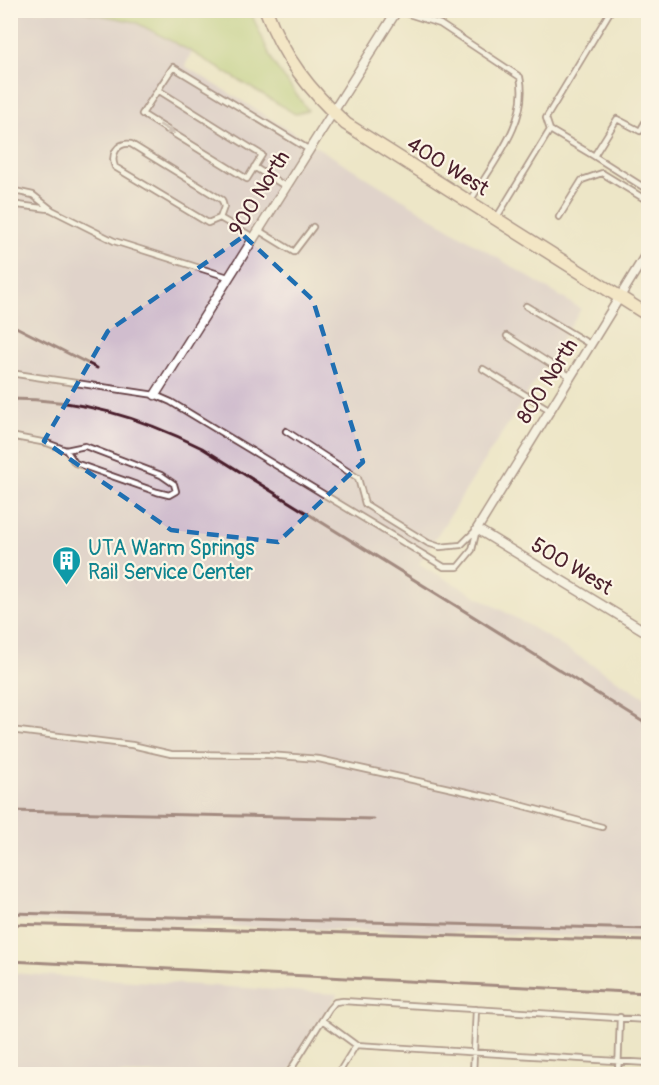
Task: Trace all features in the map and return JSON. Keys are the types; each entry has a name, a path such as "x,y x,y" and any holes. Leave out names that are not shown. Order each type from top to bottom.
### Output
{"street":[{"name":"400 West","path":"266,10 279,43 297,73 333,112 357,132 648,315"},
{"name":"900 North","path":"155,395 396,11"},
{"name":"800 North","path":"477,529 648,251"},
{"name":"500 West","path":"477,529 648,633"}],"lane":[{"path":"611,10 546,118 550,130 648,190"},
{"path":"396,11 440,24 520,77 522,103 516,121 469,203"},
{"path":"158,90 262,155 247,178 142,114 173,67 308,149"},
{"path":"594,156 617,119 640,131 648,117"},
{"path":"496,220 550,130"},
{"path":"220,218 224,207 222,200 131,144 126,143 116,149 113,156 115,167 208,223 220,218 294,252 313,227"},
{"path":"254,167 285,186"},
{"path":"559,217 582,180 602,173 648,201"},
{"path":"10,190 33,195 52,210 114,241 228,277"},
{"path":"10,204 52,210"},
{"path":"526,306 591,345"},
{"path":"507,336 571,377"},
{"path":"483,369 550,410"},
{"path":"10,373 155,395 171,402 444,567 458,567 472,550 477,529"},
{"path":"286,431 358,478 365,504 428,543 440,547 462,545 477,529"},
{"path":"10,436 47,443 66,450 85,446 151,471 174,484 176,491 169,495 157,492 75,463 66,450"},
{"path":"10,730 132,746 171,754 268,755 319,759 498,799 602,827"},
{"path":"288,1074 335,1002 343,1000 648,1020"},
{"path":"473,1074 476,1009"},
{"path":"618,1074 620,1017"},
{"path":"322,1020 356,1045 648,1063"},
{"path":"338,1074 356,1045"}],"highlighted area":[{"path":"244,236 313,300 363,462 278,542 171,530 44,441 108,331"}],"shaded area":[{"path":"11,11 80,11 135,21 192,52 185,66 581,309 419,564 523,622 648,699 648,938 11,921"},
{"path":"10,973 338,994 288,1074 11,1074"}],"green space":[{"path":"80,11 250,11 274,64 308,110 295,114 192,52 135,22"}],"railway":[{"path":"10,324 97,368"},
{"path":"10,399 61,402 109,412 156,427 202,448 648,725"},
{"path":"10,811 374,819"},
{"path":"10,913 648,929"},
{"path":"10,924 648,941"},
{"path":"10,961 648,993"}],"place":[{"name":"UTA Warm Springs Rail Service Center","path":"67,586"}]}
